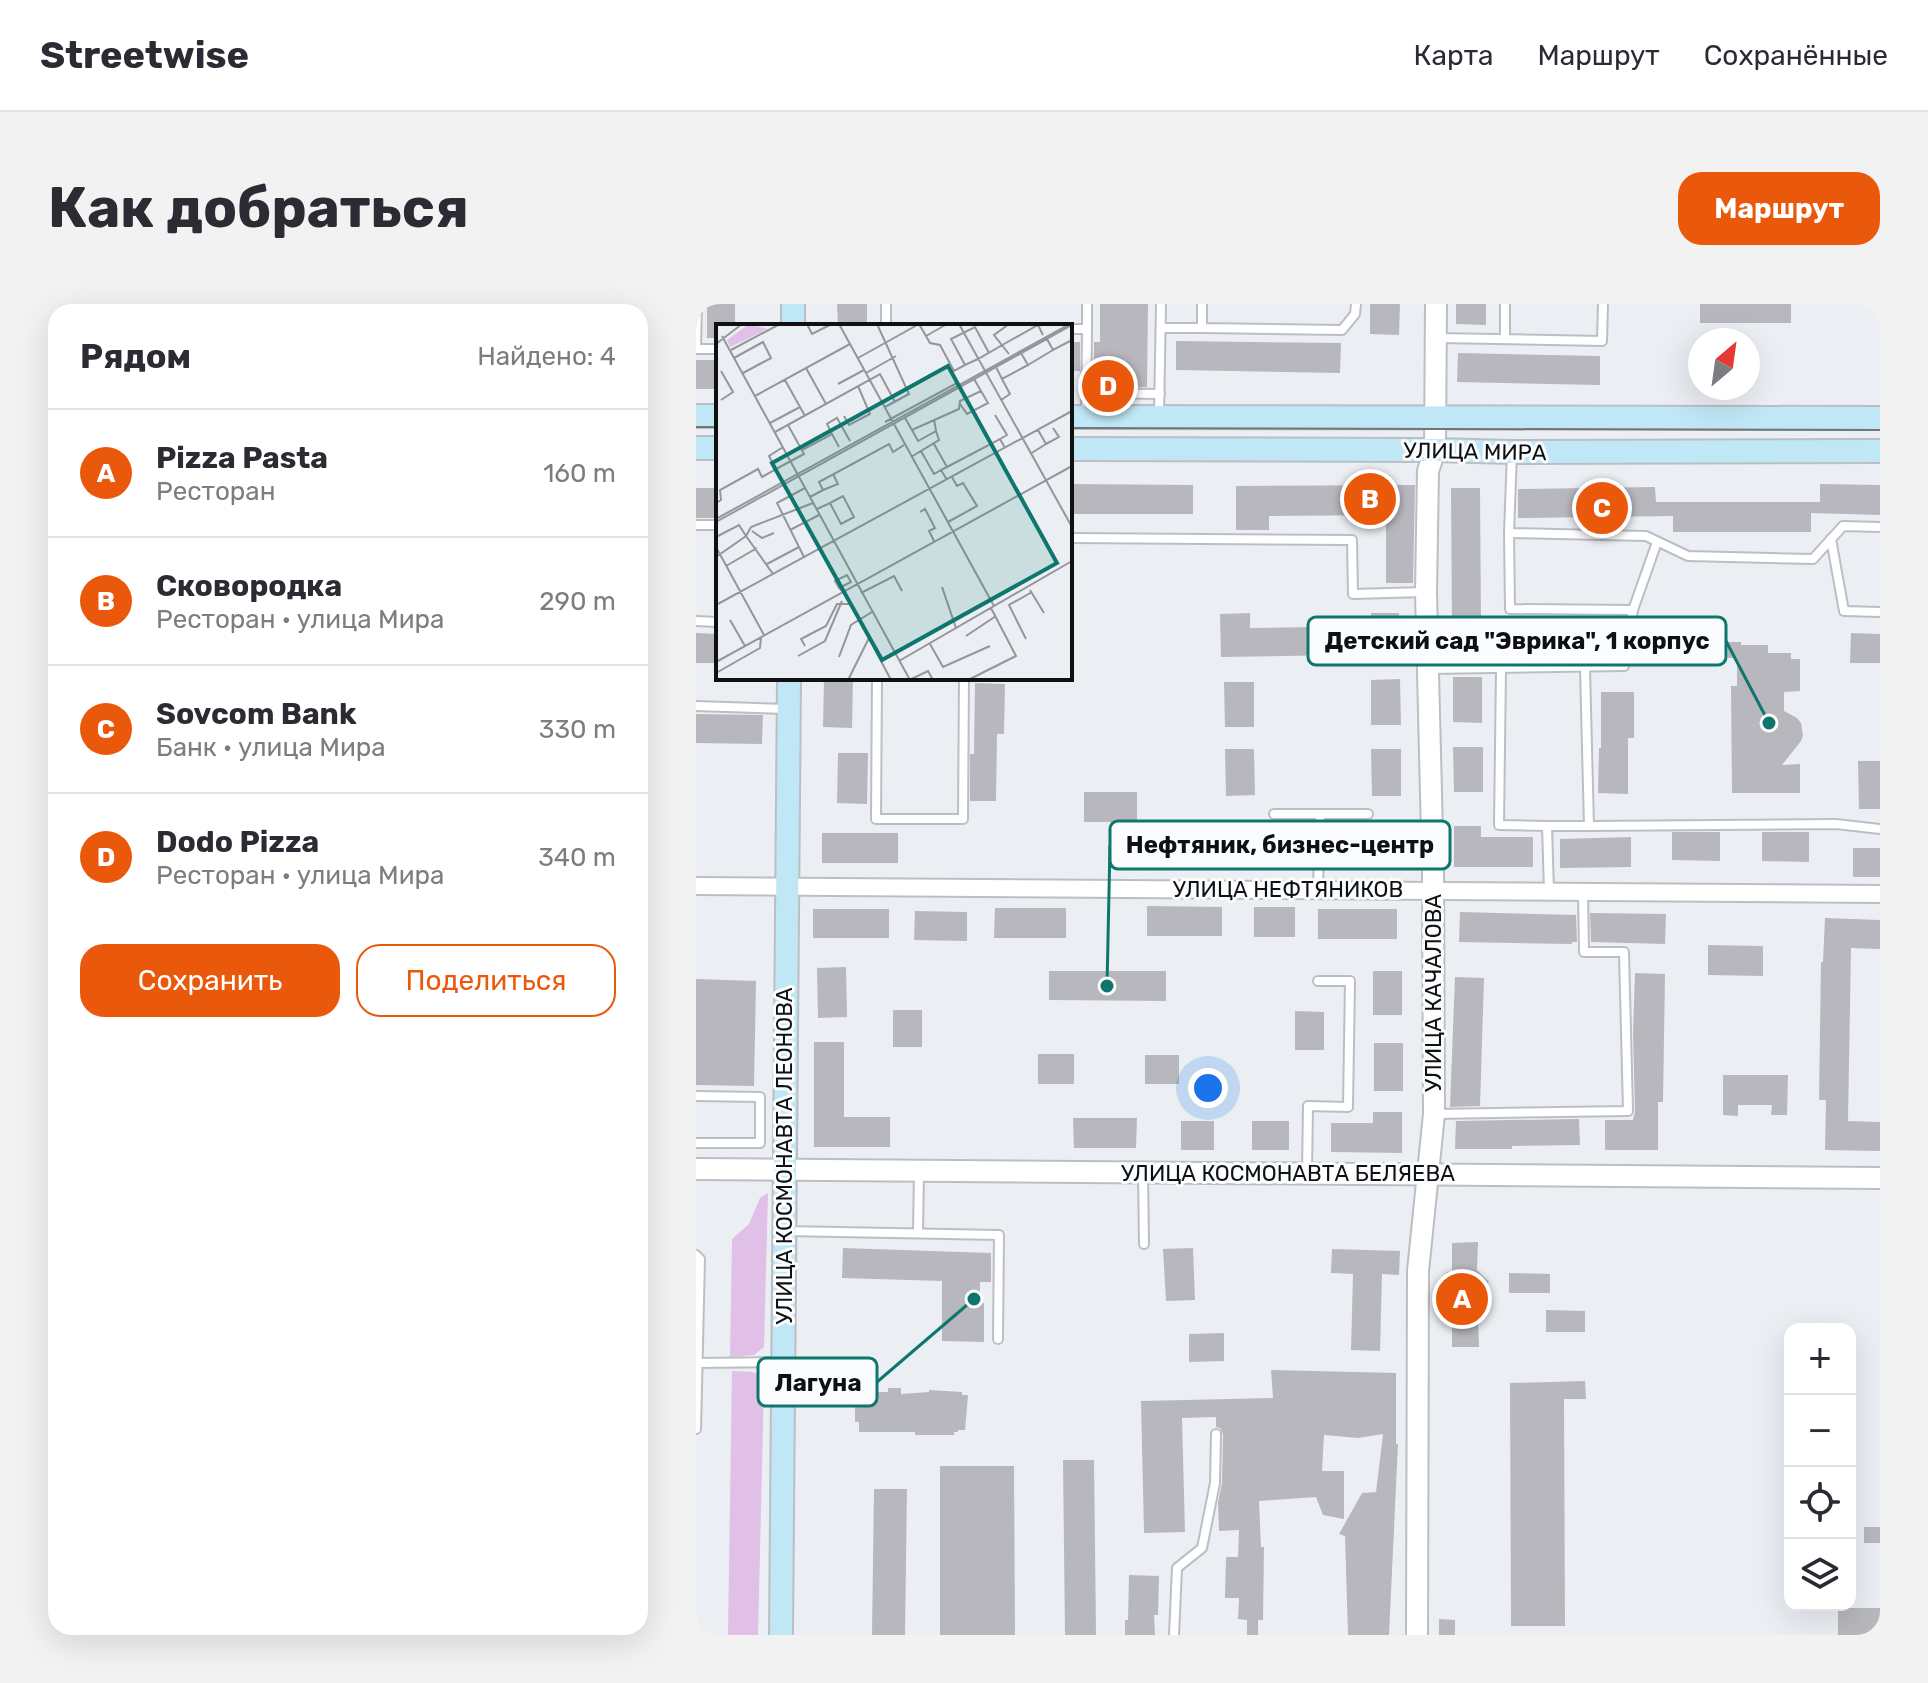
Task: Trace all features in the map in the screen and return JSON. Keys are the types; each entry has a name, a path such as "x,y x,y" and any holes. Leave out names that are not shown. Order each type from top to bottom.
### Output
{"main road":[{"name":"УЛИЦА МИРА","path":"1078,417 1880,418"},
{"name":"УЛИЦА МИРА","path":"1072,449 1880,451"},
{"name":"УЛИЦА КОСМОНАВТА ЛЕОНОВА","path":"781,1635 789,680"}],"street":[{"name":"УЛИЦА КАЧАЛОВА","path":"1417,1635 1418,1271 1434,1114 1433,890 1426,592 1428,471 1435,450 1436,304"},
{"name":"УЛИЦА НЕФТЯНИКОВ","path":"696,886 1880,894"},
{"name":"УЛИЦА КОСМОНАВТА БЕЛЯЕВА","path":"696,1169 1880,1178"}],"lane":[{"path":"697,304 697,349"},
{"path":"1078,417 1086,393 1087,304"},
{"path":"1159,417 1161,304"},
{"path":"1202,304 1202,328"},
{"path":"1161,328 1342,330 1355,314 1356,304"},
{"path":"1505,304 1505,339"},
{"path":"1436,338 1602,341 1603,304"},
{"path":"1072,329 1087,329"},
{"path":"1086,393 1160,394"},
{"path":"1512,452 1510,609 1633,610"},
{"path":"1509,533 1646,536 1688,556 1813,559 1843,526 1880,527"},
{"path":"1072,538 1352,540 1353,594 1426,592"},
{"path":"1831,539 1844,611 1880,612"},
{"path":"1428,669 1624,666 1633,610 1657,542"},
{"path":"696,621 716,622"},
{"path":"1585,668 1589,826"},
{"path":"1501,669 1499,825 1836,824 1880,829"},
{"path":"877,680 876,819 963,819 964,680"},
{"path":"696,706 789,709"},
{"path":"1274,814 1368,814"},
{"path":"1318,889 1320,814"},
{"path":"1547,826 1549,891"},
{"path":"1434,1114 1628,1111 1624,952 1584,952 1583,892"},
{"path":"1307,1173 1308,1106 1348,1107 1350,981 1318,981"},
{"path":"696,1096 760,1097 760,1143 696,1143"},
{"path":"918,1233 919,1170"},
{"path":"1143,1171 1144,1244"},
{"path":"783,1231 999,1235 998,1339"},
{"path":"696,1255 700,1259 696,1429"},
{"path":"697,1363 783,1362"},
{"path":"1174,1635 1177,1568 1202,1548 1215,1483 1216,1434"}],"shaded area":[{"path":"768,1193 764,1347 754,1355 730,1357 732,1239 749,1224 760,1198"},
{"path":"732,1371 761,1375 764,1385 758,1635 728,1635"}],"building":[{"path":"707,304 735,304 735,324 716,324 716,338 707,338"},
{"path":"837,304 867,304 867,324 838,324"},
{"path":"1100,304 1148,304 1147,387 1099,386 1100,372 1094,371 1094,342 1100,342"},
{"path":"1370,304 1400,304 1399,335 1370,334"},
{"path":"1456,304 1486,304 1486,325 1456,324"},
{"path":"1700,304 1791,304 1791,323 1700,323"},
{"path":"1176,341 1341,343 1340,373 1176,370"},
{"path":"1072,342 1080,342 1080,371 1072,371"},
{"path":"1458,353 1600,356 1600,385 1457,382"},
{"path":"696,360 716,360 716,389 696,389"},
{"path":"1072,484 1193,485 1193,514 1072,514"},
{"path":"1820,484 1880,485 1880,515 1811,513 1811,532 1673,532 1673,516 1518,518 1518,489 1655,487 1656,502 1820,502"},
{"path":"1415,485 1413,583 1386,583 1386,515 1269,516 1269,530 1236,530 1236,486"},
{"path":"696,488 716,488 716,518 696,518"},
{"path":"1451,488 1480,488 1481,625 1452,626"},
{"path":"1250,613 1250,628 1371,626 1371,613 1399,613 1399,654 1221,657 1220,614"},
{"path":"696,633 716,634 716,663 696,663"},
{"path":"1851,633 1880,634 1880,663 1850,663"},
{"path":"1728,642 1768,645 1768,653 1791,653 1791,659 1800,659 1800,691 1784,692 1784,711 1801,723 1803,735 1782,765 1800,764 1800,793 1732,793 1731,686 1737,686 1737,658 1728,658"},
{"path":"1453,677 1482,677 1482,723 1453,722"},
{"path":"1400,679 1401,725 1371,725 1371,680"},
{"path":"824,680 853,680 852,728 823,727"},
{"path":"1224,682 1254,682 1254,727 1225,727"},
{"path":"975,683 1005,684 1004,734 997,734 996,801 970,801"},
{"path":"1601,692 1634,692 1634,738 1628,738 1628,794 1598,793"},
{"path":"696,714 763,715 762,744 696,743"},
{"path":"1453,747 1483,747 1483,792 1454,792"},
{"path":"1225,749 1254,749 1255,795 1226,796"},
{"path":"1371,749 1401,749 1401,796 1372,796"},
{"path":"838,753 868,753 867,804 837,803"},
{"path":"1858,761 1880,761 1880,809 1859,809"},
{"path":"1084,792 1137,792 1137,822 1084,822"},
{"path":"1454,826 1481,826 1481,837 1533,837 1533,867 1454,867"},
{"path":"1672,832 1720,832 1720,861 1672,860"},
{"path":"1762,832 1809,832 1809,862 1762,861"},
{"path":"822,833 898,833 898,863 822,863"},
{"path":"1631,837 1631,867 1560,868 1560,839"},
{"path":"1853,848 1880,848 1880,877 1853,877"},
{"path":"1147,906 1222,907 1222,936 1147,936"},
{"path":"1254,907 1295,907 1295,937 1254,937"},
{"path":"995,908 1066,908 1066,938 994,938"},
{"path":"813,909 889,909 889,938 813,938"},
{"path":"1318,909 1397,909 1397,939 1318,939"},
{"path":"915,911 967,912 967,941 914,940"},
{"path":"1460,912 1576,915 1577,942 1459,942"},
{"path":"1590,913 1666,914 1665,944 1591,942"},
{"path":"1825,918 1880,920 1880,949 1851,948 1848,1121 1880,1122 1880,1151 1825,1150 1826,1100 1819,1100 1821,962"},
{"path":"1708,945 1763,946 1763,976 1708,975"},
{"path":"846,967 847,1017 818,1018 817,968"},
{"path":"1049,971 1166,971 1166,1001 1049,1000"},
{"path":"1373,971 1402,971 1402,1015 1373,1015"},
{"path":"1635,973 1665,974 1663,1102 1658,1102 1658,1150 1605,1150 1605,1120 1633,1120 1635,1112"},
{"path":"1455,977 1484,978 1480,1106 1450,1107"},
{"path":"696,979 756,981 754,1086 696,1085"},
{"path":"893,1010 922,1010 922,1047 893,1047"},
{"path":"1295,1011 1324,1012 1324,1050 1295,1050"},
{"path":"814,1042 844,1042 844,1117 890,1117 890,1147 814,1147"},
{"path":"1374,1043 1403,1043 1403,1091 1374,1091"},
{"path":"1038,1054 1074,1054 1074,1084 1038,1084"},
{"path":"1145,1055 1179,1055 1179,1084 1145,1084"},
{"path":"1723,1075 1788,1075 1787,1115 1771,1115 1772,1105 1738,1105 1738,1116 1723,1115"},
{"path":"1373,1112 1402,1112 1402,1153 1331,1152 1331,1123 1373,1123"},
{"path":"1073,1118 1137,1118 1136,1148 1074,1148"},
{"path":"1579,1119 1580,1145 1455,1149 1456,1121"},
{"path":"1181,1121 1214,1121 1214,1150 1181,1150"},
{"path":"1252,1121 1289,1121 1289,1150 1252,1150"},
{"path":"1478,1242 1477,1270 1489,1282 1477,1293 1479,1347 1452,1347 1452,1293 1446,1294 1440,1286 1440,1279 1452,1271 1452,1243"},
{"path":"843,1248 991,1253 991,1282 980,1282 980,1302 984,1303 984,1342 942,1341 942,1281 842,1278"},
{"path":"1193,1248 1195,1300 1166,1301 1163,1249"},
{"path":"1332,1249 1400,1251 1399,1275 1382,1274 1380,1351 1351,1350 1353,1274 1331,1273"},
{"path":"1509,1273 1550,1274 1550,1293 1509,1293"},
{"path":"1546,1310 1585,1311 1585,1332 1546,1332"},
{"path":"1224,1333 1224,1361 1189,1362 1189,1334"},
{"path":"1271,1370 1396,1373 1398,1444 1389,1635 1348,1635 1345,1536 1339,1534 1362,1493 1376,1492 1383,1434 1358,1438 1324,1435 1322,1471 1344,1471 1344,1519 1323,1515 1316,1497 1259,1501 1261,1547 1264,1547 1263,1620 1258,1620 1258,1635 1247,1635 1247,1620 1238,1619 1239,1598 1225,1598 1226,1557 1238,1557 1239,1530 1219,1531 1223,1434 1216,1427 1216,1417 1182,1418 1185,1532 1144,1533 1141,1401 1273,1398"},
{"path":"1585,1381 1586,1399 1564,1399 1565,1626 1511,1626 1510,1383"},
{"path":"888,1388 901,1388 901,1394 929,1390 968,1395 965,1430 958,1430 954,1435 859,1432 859,1422 855,1422 855,1404 859,1404 859,1396 863,1396 863,1392 888,1392"},
{"path":"1063,1460 1094,1460 1096,1635 1065,1635"},
{"path":"940,1466 1014,1466 1015,1635 940,1635"},
{"path":"874,1489 907,1489 905,1635 872,1635"},
{"path":"1864,1527 1880,1527 1880,1543 1864,1543"},
{"path":"1129,1575 1159,1576 1155,1635 1125,1635"},
{"path":"1880,1608 1880,1635 1838,1635 1838,1611"},
{"path":"1439,1619 1455,1620 1455,1635 1439,1635"}],"tram line":[{"path":"696,427 716,427"},
{"path":"1072,428 1880,430"}],"place":[{"name":"Dodo Pizza","path":"1108,386"},
{"name":"Сковородка","path":"1370,499"},
{"name":"Sovcom Bank","path":"1602,508"},
{"name":"Детский сад \"Эврика\", 1 корпус","path":"1769,723"},
{"name":"Нефтяник, бизнес-центр","path":"1107,986"},
{"name":"Лагуна","path":"974,1299"},
{"name":"Pizza Pasta","path":"1462,1299"}]}
